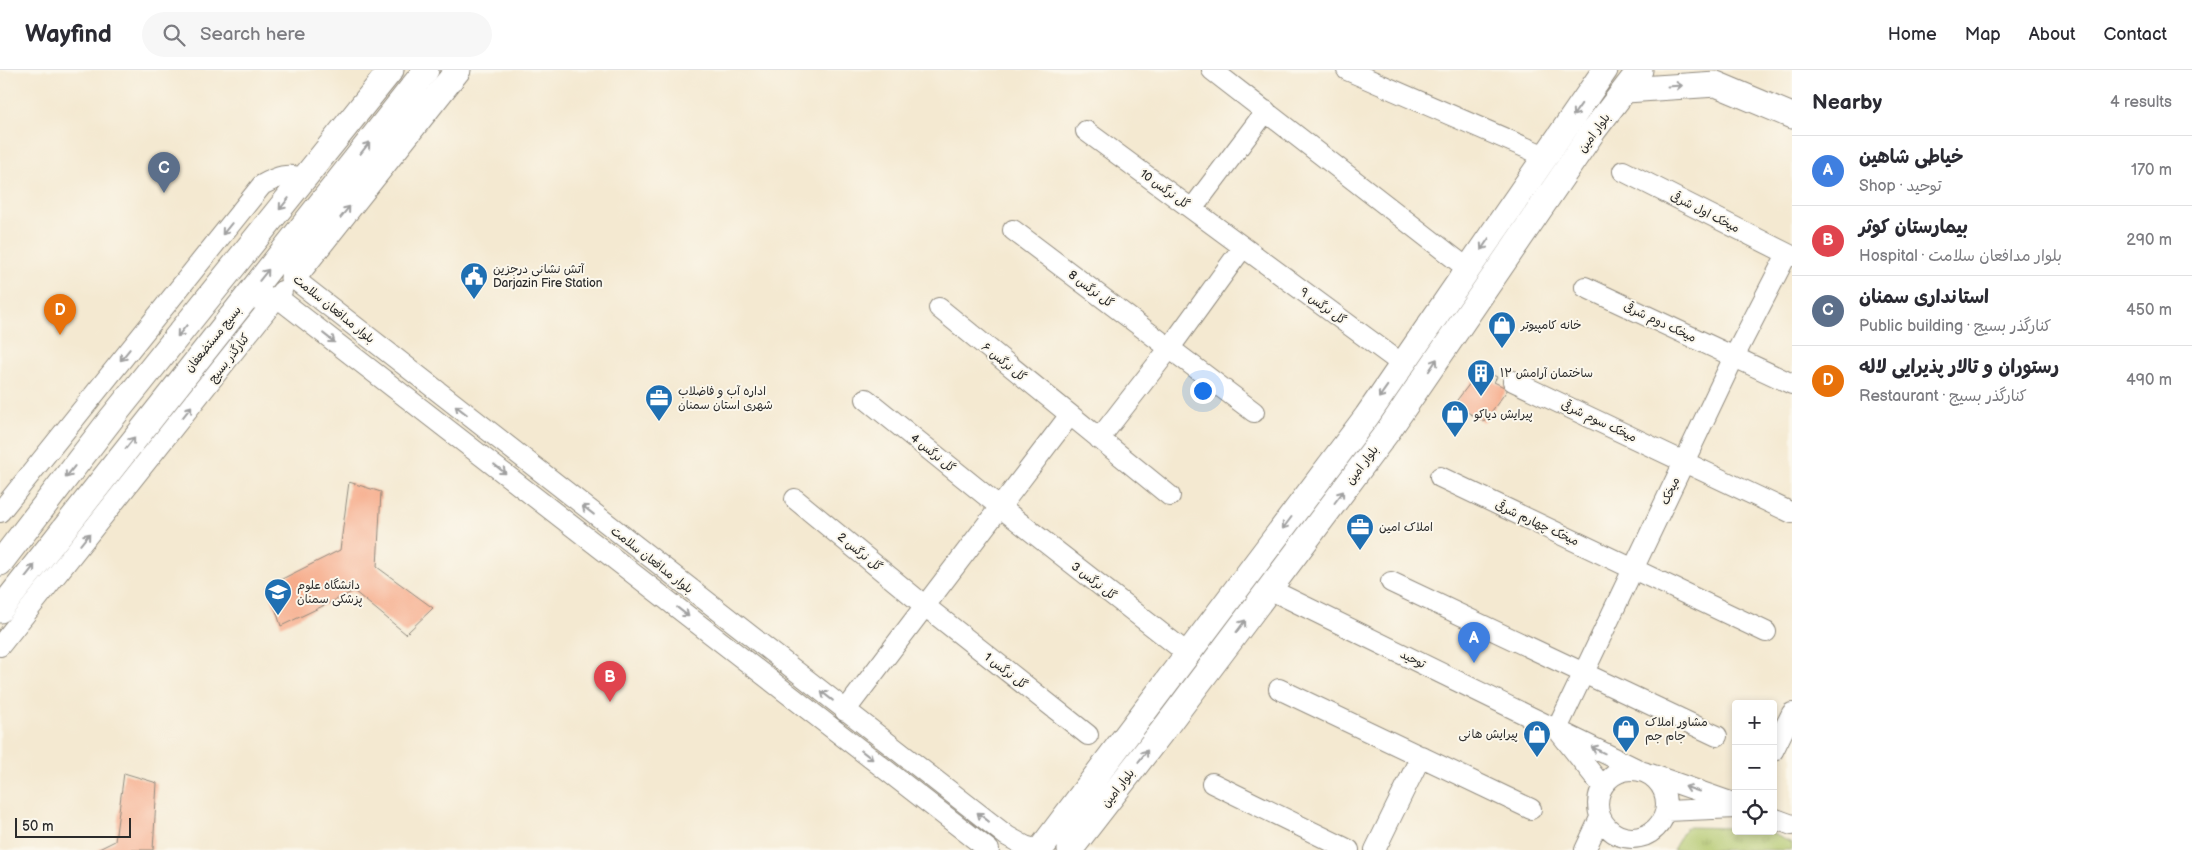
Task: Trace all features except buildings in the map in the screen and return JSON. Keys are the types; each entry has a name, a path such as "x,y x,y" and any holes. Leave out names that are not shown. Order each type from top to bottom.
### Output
{"main road":[{"path":"0,563 117,411 391,70"},
{"name":"بسیج مستضعفان","path":"0,610 426,70"},
{"name":"کنارگذر بسیج","path":"293,278 458,70"},
{"name":"بلوار امین","path":"1040,850 1367,416 1605,70"},
{"path":"1633,80 1710,77 1792,116"},
{"name":"بلوار امین","path":"1070,850 1167,725 1388,431 1594,130 1633,80"},
{"path":"1367,416 1388,431"},
{"path":"1146,711 1167,725"}],"street":[{"path":"1212,70 1468,269"},
{"path":"1347,70 1545,156"},
{"path":"1192,209 1266,111"},
{"name":"گل نرگس 10","path":"1086,131 1243,247"},
{"name":"میخک اول شرقی","path":"1623,170 1790,255"},
{"path":"0,512 262,185 280,176 294,175 304,179"},
{"name":"گل نرگس 8","path":"1013,230 1254,412"},
{"path":"1099,438 1169,349 1243,247"},
{"name":"گل نرگس ۹","path":"1243,247 1402,364"},
{"name":"بلوار مدافعان سلامت","path":"283,252 293,278 845,711 1006,843 1040,850"},
{"name":"میخک","path":"1557,729 1734,357 1790,255"},
{"name":"کنارگذر بسیج","path":"0,646 293,278"},
{"name":"میخک دوم شرقی","path":"1586,287 1792,384"},
{"path":"245,299 277,297"},
{"name":"بلوار مدافعان سلامت","path":"277,297 989,850"},
{"path":"305,319 305,302 319,298"},
{"name":"گل نرگس ۶","path":"939,308 1170,496"},
{"name":"میخک سوم شرقی","path":"1513,381 1792,513"},
{"name":"گل نرگس 4","path":"866,399 1000,507"},
{"path":"845,711 1070,415"},
{"name":"میخک چهارم شرقی","path":"1440,478 1766,632"},
{"name":"گل نرگس 2","path":"795,499 925,606"},
{"name":"گل نرگس 3","path":"1000,507 1188,654"},
{"path":"616,559 624,557 629,551 629,542"},
{"path":"653,588 654,579 659,573 666,571"},
{"path":"1391,582 1717,736"},
{"name":"توحید","path":"1269,589 1644,772 1732,803"},
{"name":"گل نرگس 1","path":"925,606 1088,735"},
{"path":"1279,689 1531,808"},
{"path":"1776,745 1792,713"},
{"name":"توحید","path":"1557,729 1602,786"},
{"path":"1375,850 1421,756"},
{"path":"1628,850 1655,830 1662,822 1666,811 1666,800 1658,781 1644,772 1628,769 1618,772 1602,786 1598,796 1597,807 1600,818 1606,827 1619,836 1635,838 1646,836"},
{"path":"1212,783 1349,850"},
{"path":"1666,811 1732,808"},
{"path":"1585,850 1600,818"},
{"path":"1777,819 1792,825"}],"green space":[{"path":"1686,827 1732,828 1732,835 1775,835 1792,843 1792,850 1673,850"}],"place":[{"name":"استانداری سمنان","path":"164,193"},
{"name":"آتش نشانی درجزین Darjazin Fire Station","path":"474,300"},
{"name":"رستوران و تالار پذیرایی لاله","path":"60,335"},
{"name":"خانه کامپیوتر","path":"1502,349"},
{"name":"ساختمان آرامش ۱۲","path":"1481,397"},
{"name":"اداره آب و فاضلاب شهری استان سمنان","path":"659,422"},
{"name":"پیرایش دیاکو","path":"1455,438"},
{"name":"املاک امین","path":"1360,551"},
{"name":"دانشگاه علوم پزشکی سمنان","path":"278,616"},
{"name":"خیاطی شاهین","path":"1474,663"},
{"name":"بیمارستان کوثر","path":"610,702"},
{"name":"مشاور املاک جام جم","path":"1626,753"},
{"name":"پیرایش هانی","path":"1537,758"}]}
